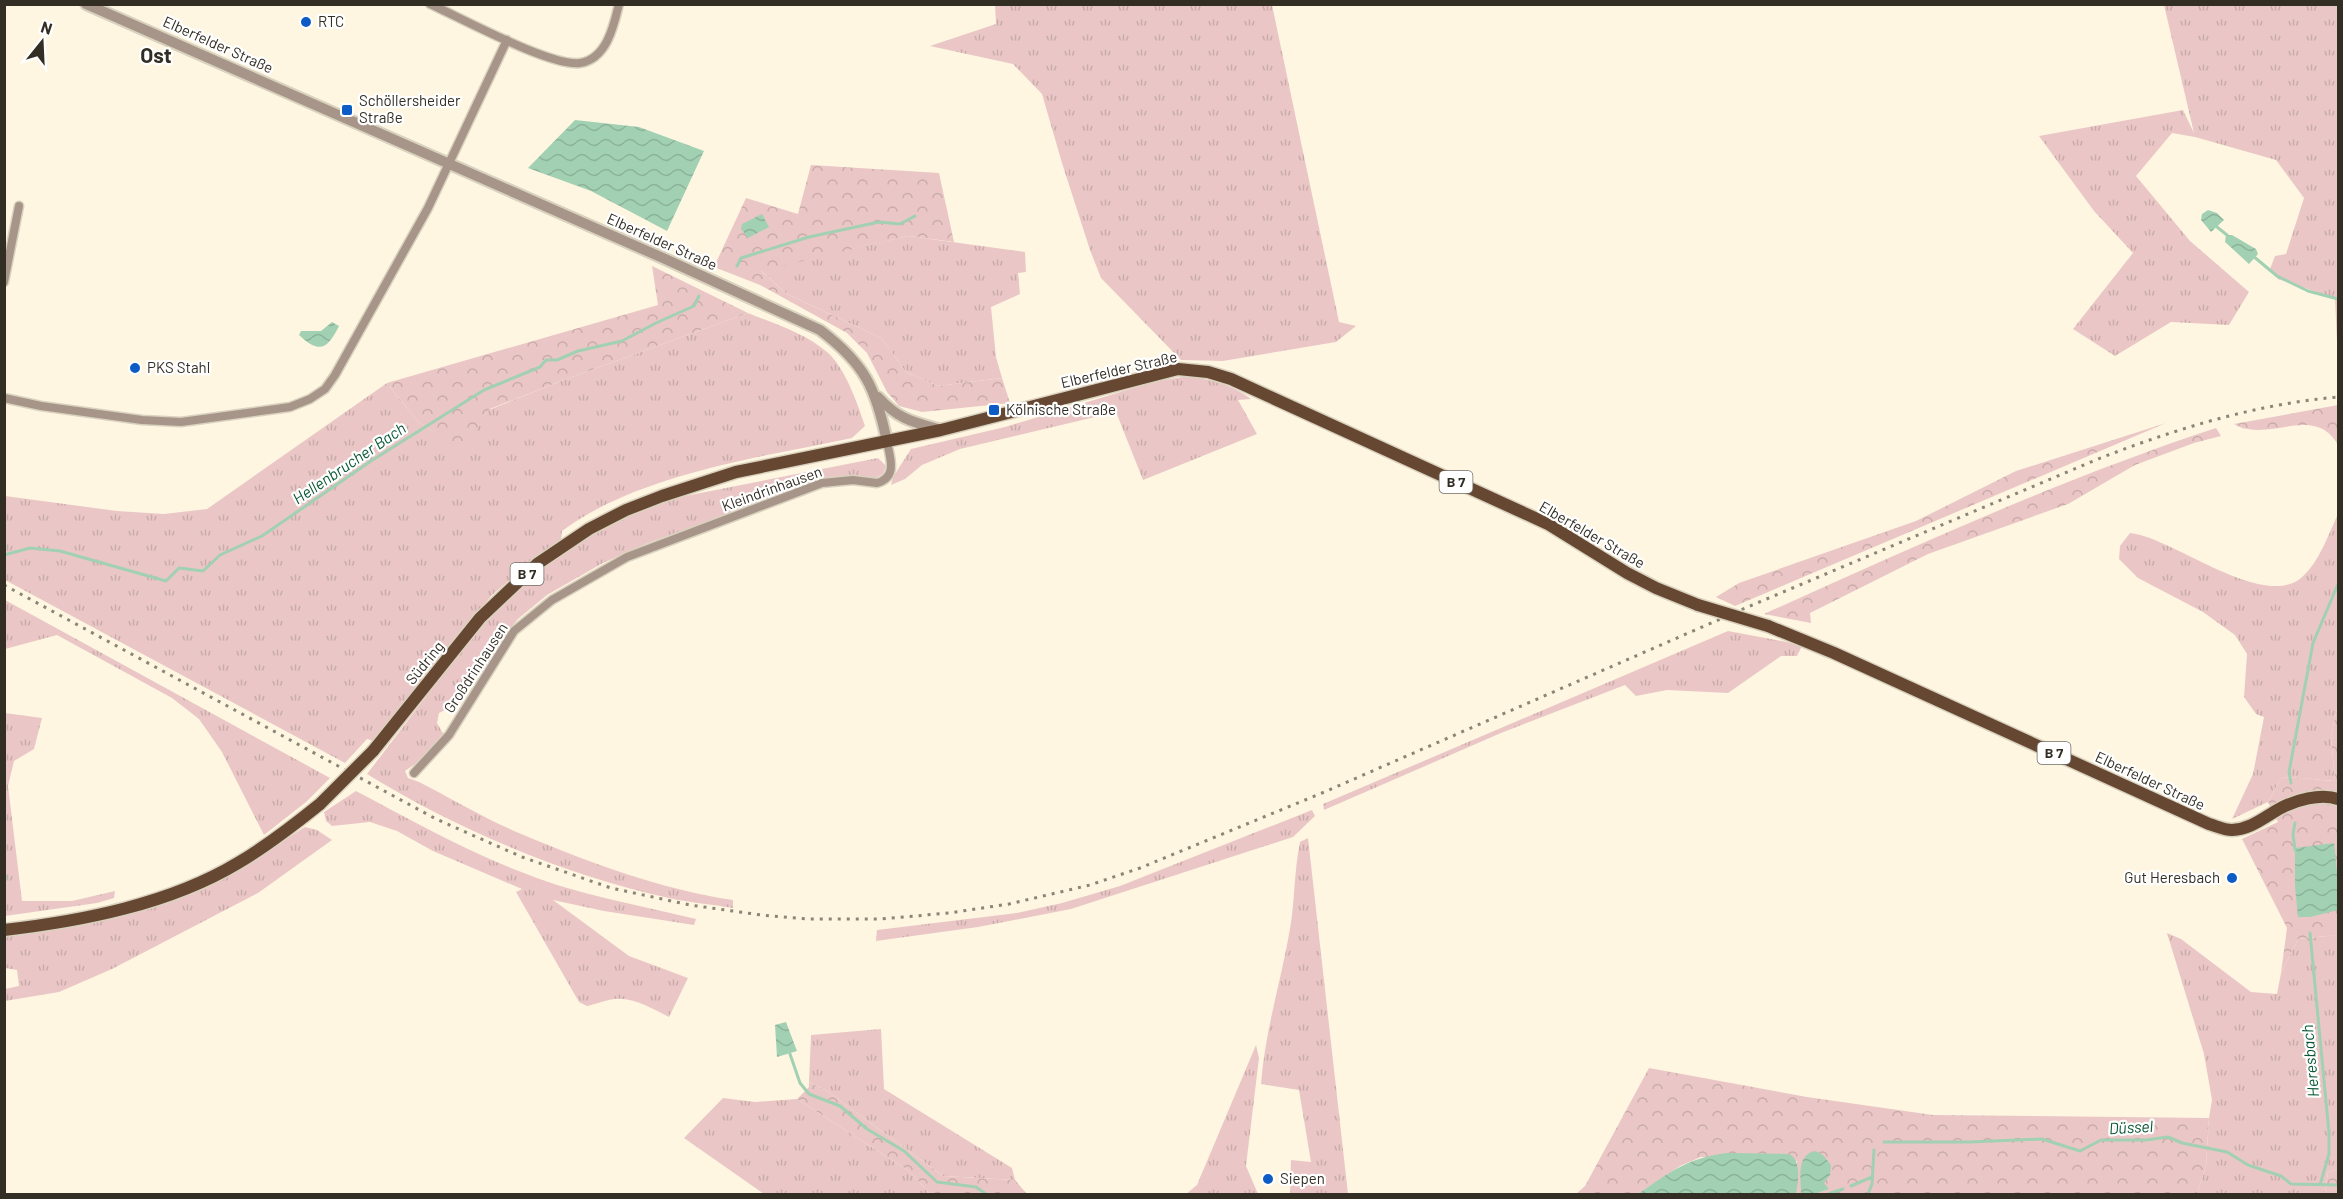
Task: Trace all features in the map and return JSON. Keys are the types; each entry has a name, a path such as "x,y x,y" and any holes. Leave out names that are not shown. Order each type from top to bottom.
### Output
{"main road":[{"name":"Elberfelder Straße","path":"887,442 1163,372 1178,369 1208,372 1231,379 1548,524 1627,573 1656,588 1698,605 1768,626 1844,658 2209,824 2230,830 2246,828 2259,823 2280,808 2298,802 2317,798 2338,799"},
{"name":"Südring","path":"4,930 97,916 144,903 192,885 236,864 282,834 320,804 374,751 480,618 537,564 589,529 653,499 736,472 887,442"}],"street":[{"name":"Elberfelder Straße","path":"86,4 663,258 820,330 853,359 876,394 887,442"},
{"path":"430,4 551,58 581,63 594,57 611,35 619,4"},
{"path":"4,398 41,406 142,420 181,422 291,406 310,399 325,389 407,247 507,40"},
{"path":"4,282 19,206"},
{"path":"876,394 890,410 903,419 941,430"},
{"name":"Kleindrinhausen","path":"667,542 822,483 838,480 882,482 891,474 892,469 887,442"},
{"name":"Großdrinhausen","path":"414,773 449,735 502,646 526,619 590,577 627,557 667,542"}],"green space":[{"path":"995,5 1272,5 1339,322 1356,326 1336,342 1223,361 1181,360 1101,278 1062,163 1042,94 1013,64 930,46 996,24"},
{"path":"2164,5 2338,5 2338,364 2335,298 2278,279 2270,269 2275,256 2286,254 2304,198 2276,160 2195,137 2172,133 2136,176 2190,241 2249,292 2229,325 2171,322 2115,356 2073,329 2133,253 2094,211 2039,136 2183,110 2194,133"},
{"path":"811,165 939,173 954,242 908,236 761,271 787,294 881,338 906,372 938,386 1002,378 1010,403 922,412 899,406 887,392 867,353 847,333 760,285 714,267 746,198 798,214"},
{"path":"908,236 1025,252 1026,272 1018,273 1020,294 991,307 996,357 1002,378 938,386 906,372 881,338 787,294 760,270"},
{"path":"652,266 748,313 490,409 462,451 418,422 387,383 658,305"},
{"path":"748,313 799,334 827,352 845,376 865,426 852,438 740,461 664,481 593,511 562,531 561,540 528,564 491,596 374,741 367,739 345,763 5,580 5,496 117,511 164,514 207,509 387,383 418,422 462,450 489,410 561,381"},
{"path":"1187,376 1221,383 1251,399 1238,400 1257,434 1143,480 1116,412 960,449 922,465 905,479 891,485 893,477 911,449 1005,427 1153,382"},
{"path":"2338,405 2338,445 2329,434 2309,425 2260,430 2234,424"},
{"path":"2166,423 1735,606 1716,597 1739,583 1916,521 2016,471"},
{"path":"2216,428 2221,436 2194,443 2135,465 2068,504 1928,554 1810,613 1811,623 1764,614 2044,492"},
{"path":"878,458 886,466 883,474 873,479 859,476 831,477 648,543 603,563 547,595 518,619 493,649 461,702 439,713 437,723 444,735 422,759 405,771 408,778 526,836 628,874 681,890 733,900 733,908 677,900 630,889 552,864 475,832 367,774 477,630 533,576 591,534 631,512 670,499"},
{"path":"2338,514 2338,704 2331,736 2335,781 2281,778 2268,802 2232,819 2253,774 2264,717 2256,714 2244,697 2247,654 2235,635 2203,612 2138,578 2119,559 2120,546 2130,533 2148,537 2241,579 2264,585 2284,585 2301,578 2313,565"},
{"path":"5,600 330,778 306,802 264,835 222,752 199,719 172,698 57,635 5,649"},
{"path":"1728,631 1802,646 1797,656 1781,656 1728,693 1667,690 1636,696 1625,685 1501,733 1324,810 1323,804"},
{"path":"2338,704 2338,962 2337,935 2298,939 2281,973 2287,928 2242,839 2278,822 2268,802 2281,778 2335,781 2331,736"},
{"path":"5,713 42,718 34,749 14,761 8,786 22,901 72,901 115,891 114,898 97,903 5,916"},
{"path":"356,791 460,845 545,881 587,894 696,919 694,925 604,911 553,900 629,956 688,978 669,1017 629,1000 611,1000 587,1006 579,1002 516,892 522,889 433,851 397,831 370,822 332,826 326,821 324,812"},
{"path":"1312,810 1315,816 1293,837 1071,909 978,927 876,941 877,930 1017,913 1120,886"},
{"path":"305,827 317,830 332,840 258,893 112,969 59,992 5,1001 5,989 19,986 17,970 5,968 5,934 96,922 150,907 246,864"},
{"path":"1308,838 1348,1194 1290,1194 1291,1160 1311,1162 1299,1090 1261,1084 1270,1025 1290,929 1300,842"},
{"path":"2167,933 2181,939 2251,992 2277,994 2281,973 2298,939 2337,935 2338,1169 2328,1172 2325,1194 2197,1194 2206,1166 2212,1100 2204,1054"},
{"path":"881,1029 884,1089 1012,1168 1015,1180 943,1176 827,1091 809,1082 811,1035"},
{"path":"1256,1045 1259,1058 1246,1166 1258,1194 1186,1194 1197,1185"},
{"path":"1649,1068 1807,1097 1933,1115 2209,1118 2206,1166 2197,1194 1815,1194 1829,1189 1802,1166 1801,1194 1796,1194 1797,1161 1701,1157 1680,1166 1638,1194 1576,1194 1585,1186"},
{"path":"809,1082 827,1091 943,1176 1015,1180 1027,1194 930,1194 909,1171 797,1099 809,1087"},
{"path":"723,1098 755,1102 797,1099 909,1171 930,1194 764,1194 684,1138"},
{"path":"2338,1169 2338,1194 2325,1194 2328,1172"}],"water":[{"path":"575,120 639,127 704,151 667,231 591,191 528,168"},
{"path":"2208,210 2217,213 2224,220 2211,232 2201,220 2202,214"},
{"path":"762,214 769,227 748,238 741,229 742,224"},
{"path":"2226,235 2232,235 2256,249 2258,254 2249,264 2225,242"},
{"path":"332,322 339,326 331,340 323,346 313,345 299,335 301,331 321,331"},
{"path":"2334,843 2338,910 2310,917 2298,917 2295,848"},
{"path":"786,1022 797,1051 777,1057 775,1025"},
{"path":"1815,1151 1823,1155 1831,1165 1830,1175 1824,1183 1829,1189 1815,1194 1801,1194 1802,1162 1809,1153"},
{"path":"1727,1153 1789,1154 1796,1161 1797,1166 1796,1194 1638,1194 1690,1162"}],"waterway":[{"name":"Hellenbrucher Bach","path":"737,266 741,258 809,237 879,222 900,224 915,216"},
{"name":"Heresbach","path":"2217,227 2227,235"},
{"name":"Heresbach","path":"2253,256 2277,276 2308,291 2338,299"},
{"name":"Hellenbrucher Bach","path":"4,555 30,548 60,551 166,581 179,568 203,571 220,555 262,536 371,461 484,390 540,367 546,360 557,360 578,351 622,341 694,306 699,296"},
{"name":"Heresbach","path":"2291,783 2289,772 2313,643 2338,584"},
{"name":"Heresbach","path":"2295,823 2293,834 2295,850"},
{"path":"4,873 6,878"},
{"name":"Heresbach","path":"2310,933 2329,1133 2329,1154 2320,1185"},
{"path":"790,1054 800,1083 809,1094 840,1106 867,1129 904,1151 937,1182 976,1187 986,1194"},
{"name":"Düssel","path":"1884,1142 2042,1139 2080,1151 2101,1140 2146,1140 2168,1137 2182,1143 2227,1152 2248,1165 2281,1176 2291,1184 2338,1185"},
{"name":"Düssel","path":"1868,1194 1872,1184 1874,1150"},
{"path":"1851,1186 1872,1177"},
{"path":"1828,1194 1843,1189"}],"railway":[{"path":"4,585 436,819 522,857 611,888 690,905 808,919 880,919 949,913 1009,904 1090,885 1140,868 1322,793 1757,603 2098,459 2216,419 2277,405 2338,397"}],"place":[{"name":"RTC","path":"306,22"},
{"name":"Schöllersheider Straße","path":"347,110"},
{"name":"PKS Stahl","path":"135,368"},
{"name":"Kölnische Straße","path":"994,410"},
{"name":"Gut Heresbach","path":"2232,878"},
{"name":"Siepen","path":"1268,1179"}],"district":[{"name":"Ost","path":"156,56"}]}
